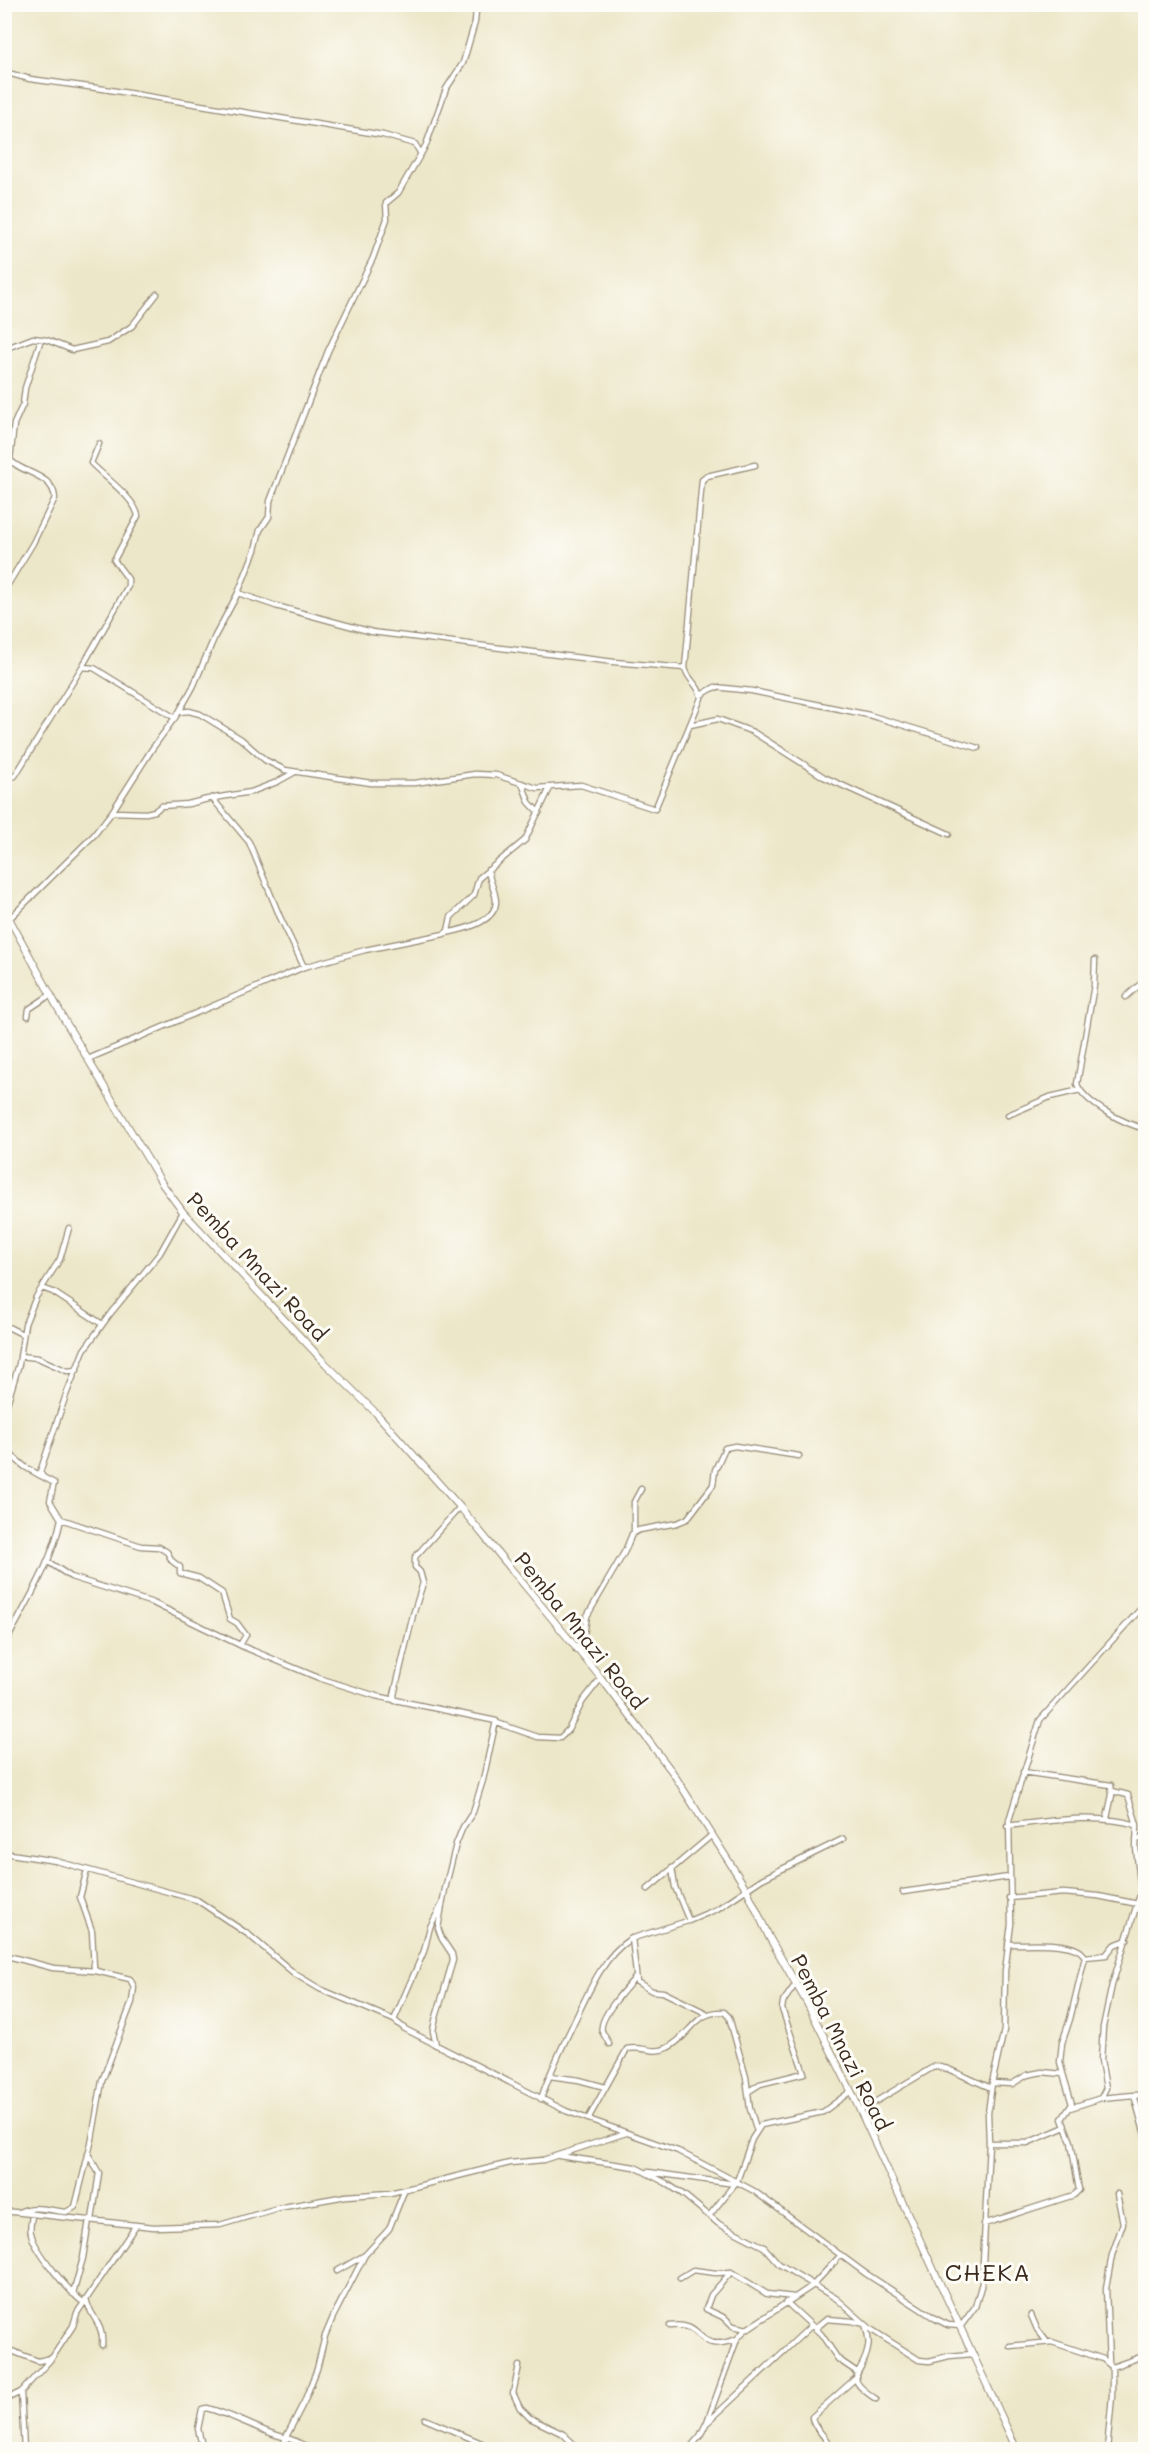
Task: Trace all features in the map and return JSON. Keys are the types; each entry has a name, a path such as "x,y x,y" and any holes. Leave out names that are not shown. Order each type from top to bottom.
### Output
{"main road":[{"name":"Pemba Mnazi Road","path":"4,909 6,922 164,1185 183,1212 376,1413 460,1507 601,1678 673,1773 747,1890 769,1937 851,2091 1017,2450"}],"street":[{"path":"6,922 83,848 112,812 152,749 179,712 193,687 214,636 238,593 262,526 269,518 270,501 322,365 379,242 387,219 386,203 398,193 421,154 446,89 463,63 474,28 476,10 482,4"},
{"path":"4,72 30,79 104,88 239,113 371,133 411,142 418,147 421,154"},
{"path":"4,349 27,339 41,339 72,350 108,342 132,326 157,294"},
{"path":"4,591 33,543 55,498 51,485 45,480 9,460 14,424 23,404 25,388 41,339"},
{"path":"4,776 9,778 15,776 82,668 128,586 128,579 114,560 138,512 130,501 91,463 99,444"},
{"path":"179,712 189,711 200,714 241,739 276,766 295,771 371,783 424,782 475,774 496,775 537,788 581,785 655,809 701,695 699,688 687,676 685,668 702,480 706,476 755,465"},
{"path":"238,593 372,632 614,662 685,668"},
{"path":"82,668 94,668 175,718"},
{"path":"701,695 715,687 752,691 869,715 978,748"},
{"path":"690,725 718,719 753,732 824,777 949,834"},
{"path":"112,812 146,813 161,806 188,804 251,792 277,782 295,771"},
{"path":"522,783 529,802 539,813"},
{"path":"446,933 451,917 471,898 477,881 525,840 550,788"},
{"path":"212,798 249,842 280,917 304,967"},
{"path":"88,1059 304,967 479,923 494,909 496,901 488,870"},
{"path":"1095,960 1094,985 1077,1080 1080,1090 1103,1110 1125,1122 1146,1129"},
{"path":"1126,998 1146,979"},
{"path":"28,1016 29,1009 50,995"},
{"path":"1008,1115 1050,1097 1080,1090"},
{"path":"44,1476 40,1472 84,1350 102,1324 160,1253 183,1212"},
{"path":"4,1414 20,1356 22,1334 29,1311 60,1259 69,1228"},
{"path":"42,1288 53,1292 102,1324"},
{"path":"4,1325 22,1334"},
{"path":"20,1356 38,1358 67,1371 76,1370"},
{"path":"634,1532 687,1519 713,1485 715,1470 727,1446 799,1456"},
{"path":"4,1449 25,1467 54,1483 50,1505 61,1519 141,1546 159,1547 165,1550 174,1564 180,1567 180,1573 199,1578 223,1594 229,1617 246,1635 240,1646"},
{"path":"576,1650 583,1641 587,1616 634,1532 634,1502 641,1489"},
{"path":"395,1701 395,1690 423,1583 420,1572 415,1567 415,1557 460,1507"},
{"path":"4,1646 47,1561 61,1519"},
{"path":"47,1561 71,1577 153,1603 240,1646 319,1678 395,1701 447,1713 491,1719 538,1737 560,1738 568,1730 583,1701 601,1678"},
{"path":"4,1853 56,1861 197,1900 249,1935 295,1974 320,1989 394,2020 405,2029 541,2099 588,2119 678,2151 754,2191 841,2255 936,2319 948,2325 960,2326 975,2307 981,2292 989,2143 987,2120 991,2085 1004,2030 1011,1924 1007,1826 1040,1720 1146,1604"},
{"path":"436,2045 433,2031 435,2021 453,1960 452,1954 439,1933 451,1859 463,1827 472,1812 497,1723"},
{"path":"1023,1772 1111,1785 1107,1818"},
{"path":"1101,2098 1106,2088 1101,2052 1103,2027 1112,1984 1141,1888 1136,1839 1137,1825 1128,1795 1112,1791"},
{"path":"1007,1826 1087,1818 1107,1818 1137,1825"},
{"path":"648,1889 712,1835"},
{"path":"541,2099 587,1991 598,1973 622,1944 632,1938 689,1921 717,1909 780,1869 843,1839"},
{"path":"1136,1839 1146,1839"},
{"path":"672,1868 675,1887 689,1921"},
{"path":"87,1870 80,1897 92,1931 93,1963 96,1971"},
{"path":"903,1892 1009,1877"},
{"path":"1009,1898 1063,1893 1098,1896 1138,1904"},
{"path":"394,2020 424,1951 430,1927 443,1903"},
{"path":"632,1938 635,1978 641,1985 652,1991 663,1992 706,2013 724,2012 729,2017 757,2131"},
{"path":"1085,1957 1106,1955 1114,1944 1127,1940"},
{"path":"1008,1944 1055,1944 1078,1950 1085,1957"},
{"path":"4,1955 52,1968 96,1971 130,1979 134,1987 125,2025 102,2081 75,2207 66,2212 34,2208 19,2212"},
{"path":"984,2224 1078,2193 1071,2142 1062,2119 1070,2109 1072,2100 1060,2062 1062,2043 1085,1957"},
{"path":"609,2044 602,2030 603,2023 617,1996 635,1978"},
{"path":"749,2091 756,2085 804,2073 782,2009 783,2002 795,1985"},
{"path":"588,2119 627,2049 638,2047 654,2052 665,2049 676,2043 706,2013"},
{"path":"860,2111 935,2066 991,2085 1012,2084 1036,2072 1063,2074"},
{"path":"550,2076 605,2087"},
{"path":"709,2216 726,2198 736,2182 761,2125 823,2112 851,2091"},
{"path":"1134,2095 1146,2139"},
{"path":"1070,2109 1101,2098 1146,2096"},
{"path":"989,2143 1027,2143 1065,2127"},
{"path":"4,2211 164,2228 176,2225 220,2225 278,2208 346,2196 381,2194 510,2163 543,2160 626,2133"},
{"path":"73,2294 91,2220 99,2173 88,2154"},
{"path":"556,2156 620,2164 644,2172 677,2190 719,2224 764,2247 779,2264 837,2299 865,2324 899,2349 924,2362 972,2354"},
{"path":"644,2172 736,2182"},
{"path":"282,2450 285,2437 304,2402 317,2369 329,2325 365,2255 389,2229 405,2189"},
{"path":"1107,2450 1111,2411 1106,2288 1112,2255 1123,2223 1117,2194"},
{"path":"32,2214 31,2235 38,2250 73,2294 85,2301 102,2330 102,2345"},
{"path":"4,2400 21,2392 52,2358 85,2301 136,2225"},
{"path":"337,2271 365,2255"},
{"path":"670,2326 688,2326 712,2344 720,2345 737,2339 786,2302 812,2286 841,2255"},
{"path":"680,2278 693,2270 711,2273 731,2272 767,2294 794,2297"},
{"path":"731,2272 711,2295 706,2309 722,2316 734,2326 748,2329"},
{"path":"786,2302 813,2327 838,2359 857,2374"},
{"path":"1031,2315 1037,2329 1047,2342"},
{"path":"707,2422 736,2398 781,2352 813,2327 826,2319 852,2320 865,2324"},
{"path":"865,2324 869,2345 857,2374 857,2385 876,2399"},
{"path":"688,2450 700,2436 707,2422 737,2339"},
{"path":"1010,2346 1047,2342 1072,2348 1110,2365 1146,2355"},
{"path":"4,2348 38,2361 52,2358"},
{"path":"519,2366 513,2393 520,2408 530,2418 563,2434 580,2450"},
{"path":"828,2443 823,2433 812,2422 812,2417 857,2374"},
{"path":"21,2392 24,2450"},
{"path":"203,2450 198,2429 200,2416 205,2408 220,2411 294,2439 311,2450"},
{"path":"425,2420 498,2450"}],"district":[{"name":"CHEKA","path":"988,2271"}]}
